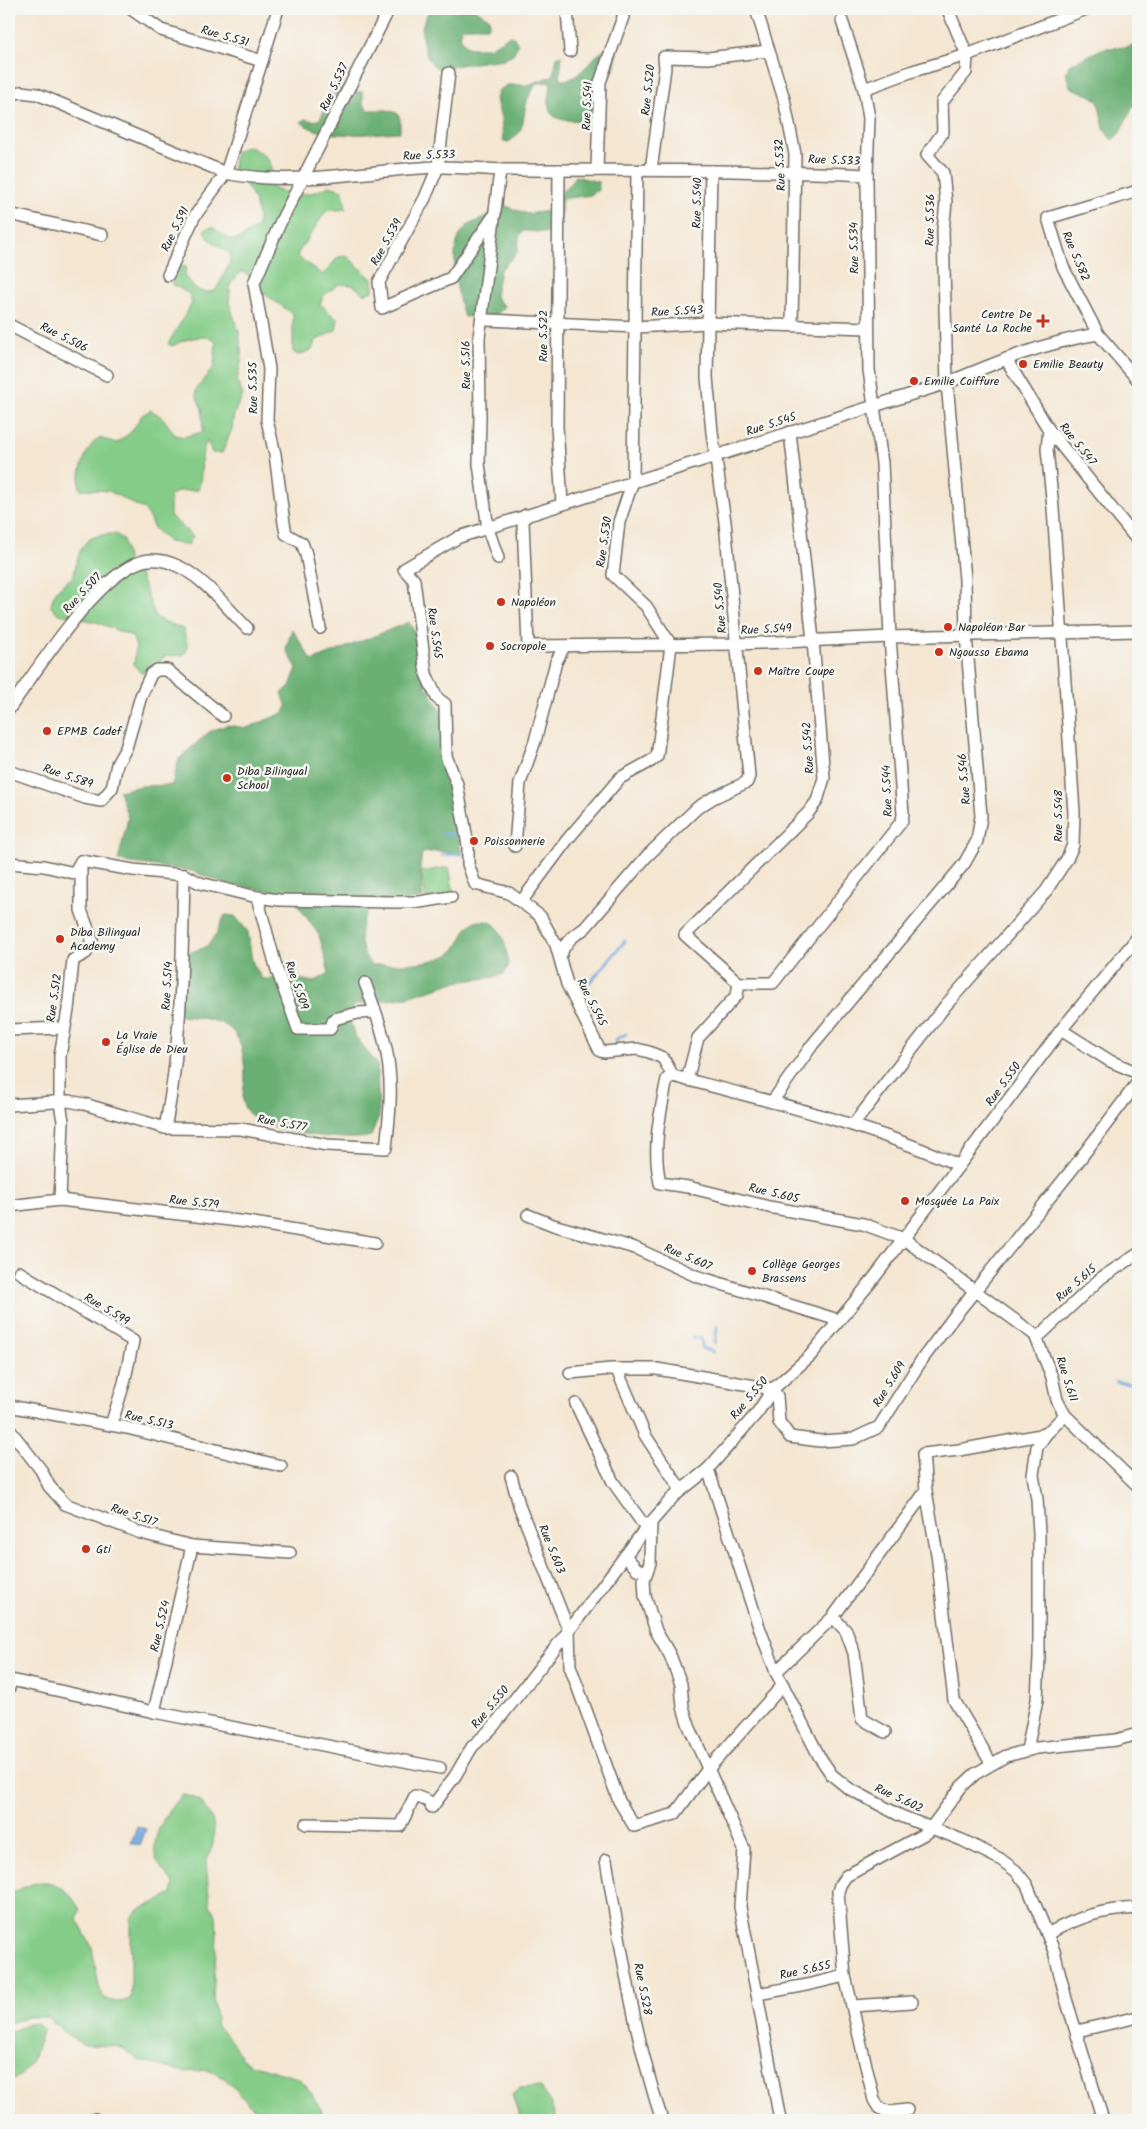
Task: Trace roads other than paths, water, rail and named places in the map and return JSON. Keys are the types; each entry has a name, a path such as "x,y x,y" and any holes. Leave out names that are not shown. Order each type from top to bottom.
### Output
{"street":[{"name":"Rue 5.531","path":"131,9 160,30 262,61"},
{"path":"226,172 278,9"},
{"name":"Rue 5.537","path":"306,177 336,116 352,78 389,9"},
{"path":"567,9 570,52"},
{"name":"Rue 5.532","path":"756,9 792,134 796,172 792,324"},
{"path":"950,9 948,10 967,55"},
{"path":"864,89 913,71 967,55 1086,9"},
{"name":"Rue 5.541","path":"598,170 600,82 623,17"},
{"name":"Rue 5.534","path":"842,21 864,89 869,118 866,175 868,328 869,370 873,406"},
{"name":"Rue 5.520","path":"651,170 665,68 664,57 708,58 768,51"},
{"name":"Rue 5.536","path":"947,383 943,241 945,192 943,172 927,156 943,132 942,102 966,72 967,55"},
{"name":"Rue 5.539","path":"449,73 438,167 426,198 379,282 382,308 451,278 495,214"},
{"name":"Rue 5.533","path":"9,95 21,92 37,94 226,172 250,178 306,177 438,167 500,171 651,170 866,175"},
{"name":"Rue 5.522","path":"559,170 557,428 562,503"},
{"name":"Rue 5.516","path":"498,558 488,529 479,464 479,338 500,171"},
{"name":"Rue 5.530","path":"637,171 633,481 619,522 613,575 646,606 671,645"},
{"name":"Rue 5.540","path":"560,957 564,947 571,938 586,928 647,856 697,808 712,798 747,782 749,776 726,522 712,432 707,376 712,171"},
{"name":"Rue 5.591","path":"168,275 194,217 226,172"},
{"name":"Rue 5.535","path":"306,177 281,221 254,283 268,368 268,420 275,454 286,534 302,543 306,554 320,628"},
{"name":"Rue 5.582","path":"1098,334 1063,267 1048,218 1138,191"},
{"path":"9,214 102,235"},
{"name":"Rue 5.543","path":"487,320 557,325 636,327 707,323 792,324 868,328"},
{"name":"Rue 5.506","path":"9,325 107,375"},
{"path":"1098,334 1138,380"},
{"name":"Rue 5.545","path":"673,1076 663,1058 649,1052 637,1049 600,1051 567,984 556,945 540,916 509,893 475,884 468,864 468,844 457,784 446,756 445,704 437,698 426,674 414,580 404,569 459,536 488,529 562,503 947,383 1006,359 1059,341 1098,334"},
{"name":"Rue 5.547","path":"1006,359 1049,430 1138,541"},
{"name":"Rue 5.546","path":"772,1102 813,1044 964,864 977,841 981,816 966,635 965,579 947,383"},
{"name":"Rue 5.544","path":"739,983 773,983 902,822 904,814 890,637 882,463 879,431 873,406"},
{"name":"Rue 5.548","path":"852,1125 946,1004 1046,890 1067,859 1073,845 1074,812 1047,449 1049,430"},
{"name":"Rue 5.542","path":"739,983 685,935 808,813 817,801 824,778 813,640 790,432"},
{"name":"Rue 5.549","path":"526,515 523,521 528,646 737,644 890,637 1138,631"},
{"name":"Rue 5.507","path":"9,709 81,610 102,587 128,568 143,561 159,560 174,564 203,583 247,628"},
{"path":"522,902 567,840 620,778 656,756 671,645"},
{"path":"515,846 520,783 556,662 564,647"},
{"name":"Rue 5.589","path":"9,771 85,798 101,801 112,788 117,764 126,748 141,696 151,674 157,670 167,670 223,716"},
{"path":"9,863 44,866 74,873 81,861 133,870 184,874 200,883 257,897 338,903 420,902 451,896"},
{"name":"Rue 5.512","path":"60,1200 63,1121 60,1102 60,1056 68,1010 73,960 86,953 92,940 81,910 81,861"},
{"name":"Rue 5.514","path":"165,1128 172,1097 178,1042 184,874"},
{"name":"Rue 5.509","path":"257,897 277,970 298,1029 330,1029 334,1019 358,1013 375,1012"},
{"name":"Rue 5.550","path":"306,1824 400,1826 415,1796 428,1801 432,1807 455,1776 472,1747 492,1728 569,1631 648,1525 681,1490 708,1469 757,1413 773,1389 810,1356 904,1239 1061,1030 1138,938"},
{"name":"Rue 5.577","path":"9,1105 69,1101 165,1128 241,1129 327,1145 386,1148 391,1097 389,1066 385,1043 365,983"},
{"path":"687,1080 698,1038 737,995 739,983"},
{"path":"9,1030 64,1028"},
{"path":"1061,1030 1110,1061 1138,1074"},
{"path":"673,1076 852,1125 958,1165"},
{"name":"Rue 5.605","path":"673,1076 667,1079 659,1120 655,1162 660,1183 688,1187 779,1209 863,1224 904,1239 976,1291"},
{"name":"Rue 5.609","path":"773,1389 777,1396 779,1422 790,1437 820,1441 853,1439 878,1427 921,1361 953,1318 1138,1082"},
{"name":"Rue 5.579","path":"9,1206 60,1200 248,1222 376,1243"},
{"name":"Rue 5.607","path":"528,1214 553,1225 635,1248 696,1276 838,1320"},
{"name":"Rue 5.615","path":"1037,1338 1101,1278 1138,1254"},
{"name":"Rue 5.599","path":"19,1272 133,1341 124,1383 111,1425"},
{"name":"Rue 5.611","path":"976,1291 1026,1327 1037,1338 1052,1377 1057,1400 1065,1415 1046,1434"},
{"path":"570,1373 657,1369 773,1389"},
{"path":"617,1370 645,1435 681,1490"},
{"path":"576,1404 613,1482 648,1525 650,1563 646,1572 644,1591 650,1614 682,1684 682,1707 744,1849 740,1907 780,2120"},
{"name":"Rue 5.513","path":"9,1406 111,1425 281,1466"},
{"path":"1065,1415 1138,1486"},
{"name":"Rue 5.517","path":"9,1429 41,1470 49,1486 65,1504 141,1533 192,1546 290,1553"},
{"path":"991,1764 954,1700 937,1554 926,1491 922,1454 959,1450 1046,1434"},
{"path":"1027,1750 1037,1700 1039,1657 1039,1533 1037,1499 1032,1475 1038,1447 1046,1434"},
{"name":"Rue 5.602","path":"708,1469 759,1627 776,1672 819,1756 832,1774 848,1788 901,1816 933,1828 1000,1859 1016,1871 1027,1886 1047,1934 1103,2120"},
{"name":"Rue 5.603","path":"511,1476 520,1508 569,1631"},
{"path":"776,1672 833,1617 926,1491"},
{"name":"Rue 5.524","path":"154,1712 192,1546"},
{"path":"625,1556 637,1569 646,1572"},
{"path":"833,1617 846,1630 854,1653 862,1720 885,1732"},
{"path":"569,1631 570,1666 619,1801 634,1826 676,1814 708,1769 782,1685"},
{"path":"9,1688 11,1680 154,1712 440,1768"},
{"path":"933,1828 961,1788 975,1774 1006,1756 1027,1750 1116,1740 1138,1734"},
{"name":"Rue 5.655","path":"757,1994 846,1976 838,1892 843,1880 854,1870 914,1840 933,1828"},
{"name":"Rue 5.528","path":"606,1860 636,2028 653,2094 662,2120"},
{"path":"1047,1934 1085,1915 1106,1910 1138,1908"},
{"path":"846,1976 874,2100 879,2108 890,2112 907,2110"},
{"path":"853,2006 912,2002"},
{"path":"1076,2031 1138,2017"}],"water":[{"path":"137,1826 146,1829 140,1846 131,1843"}],"waterway":[{"path":"442,834 462,834"},
{"path":"442,855 464,854"},
{"path":"575,993 593,979 625,941"},
{"path":"617,1047 615,1040 626,1034"},
{"path":"715,1343 717,1327"},
{"path":"692,1337 701,1338 702,1348 713,1352"},
{"path":"1116,1382 1138,1385"}],"place":[{"name":"Centre De Santé La Roche","path":"1043,321"},
{"name":"Emilie Beauty","path":"1023,364"},
{"name":"Emilie Coiffure","path":"914,381"},
{"name":"Napoléon","path":"501,602"},
{"name":"Napoléon Bar","path":"948,627"},
{"name":"Socropole","path":"490,646"},
{"name":"Ngousso Ebama","path":"939,652"},
{"name":"Maître Coupe","path":"758,671"},
{"name":"EPMB Cadef","path":"47,731"},
{"name":"Diba Bilingual School","path":"227,778"},
{"name":"Poissonnerie","path":"474,841"},
{"name":"Diba Bilingual Academy","path":"60,939"},
{"name":"La Vraie Église de Dieu","path":"106,1042"},
{"name":"Mosquée La Paix","path":"905,1201"},
{"name":"Collège Georges Brassens","path":"752,1271"},
{"name":"Gti","path":"86,1549"}]}
